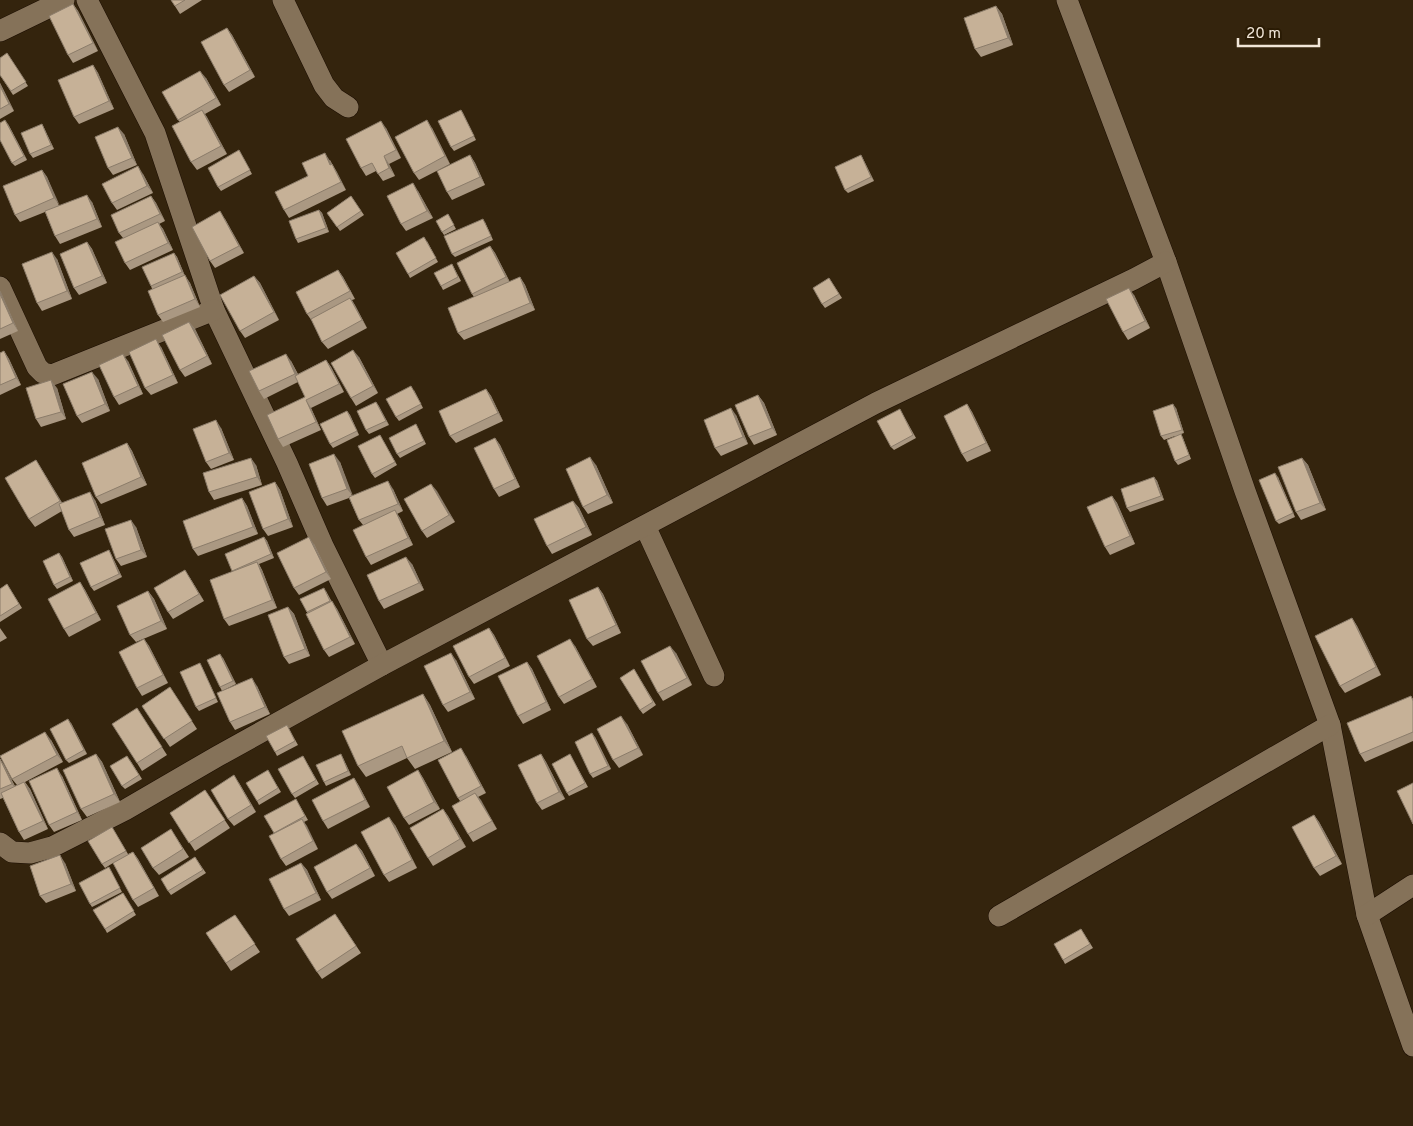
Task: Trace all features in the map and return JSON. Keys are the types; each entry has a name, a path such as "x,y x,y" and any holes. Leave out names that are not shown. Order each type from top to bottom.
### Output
{"street":[{"path":"0,31 64,0"},
{"path":"88,0 155,133 214,310 287,463 323,546 382,665"},
{"path":"284,0 324,85 334,98 348,107"},
{"path":"1067,0 1159,266 1242,482 1330,725 1368,915 1413,1046"},
{"path":"0,843 12,852 30,853 52,847 125,810 226,751 382,665 876,403 1159,266"},
{"path":"0,287 37,367 43,372 52,375 214,310"},
{"path":"646,526 714,676"},
{"path":"999,916 1330,725"},
{"path":"1368,915 1413,885"}],"building":[{"path":"171,0 185,0 175,6"},
{"path":"73,4 93,43 68,55 49,16"},
{"path":"996,6 1008,38 975,49 964,18"},
{"path":"227,28 250,70 224,85 201,42"},
{"path":"7,53 26,82 11,91 0,75 0,58"},
{"path":"93,65 109,101 74,117 58,80"},
{"path":"200,71 216,98 178,120 162,92"},
{"path":"0,86 9,104 0,109"},
{"path":"202,110 221,146 191,162 172,126"},
{"path":"461,110 474,136 451,147 438,121"},
{"path":"5,120 24,156 12,163 0,140 0,123"},
{"path":"427,120 445,156 414,173 395,137"},
{"path":"381,121 396,150 384,156 389,168 378,174 372,163 361,168 346,139"},
{"path":"42,124 51,145 30,154 21,133"},
{"path":"118,127 132,158 108,168 95,137"},
{"path":"239,150 250,170 218,187 208,168"},
{"path":"325,153 341,182 284,210 275,192 308,176 302,163"},
{"path":"470,155 480,177 447,192 437,171"},
{"path":"861,155 871,177 845,190 835,167"},
{"path":"138,166 147,186 112,203 102,184"},
{"path":"42,170 54,198 15,215 3,186"},
{"path":"413,183 427,211 401,224 387,196"},
{"path":"87,195 97,219 55,236 45,211"},
{"path":"151,196 160,214 119,233 111,215"},
{"path":"351,196 361,211 337,227 327,213"},
{"path":"319,210 326,228 296,239 289,221"},
{"path":"220,211 239,246 210,261 192,227"},
{"path":"448,214 454,225 442,232 436,221"},
{"path":"483,219 491,236 452,254 444,236"},
{"path":"158,222 168,243 125,263 115,242"},
{"path":"424,237 436,258 408,274 396,253"},
{"path":"87,242 102,276 74,288 60,254"},
{"path":"490,246 506,277 472,294 457,263"},
{"path":"52,252 67,291 37,303 22,264"},
{"path":"174,253 182,272 151,286 142,267"},
{"path":"452,264 458,277 441,286 434,273"},
{"path":"338,270 350,291 307,314 296,292"},
{"path":"185,275 195,299 158,315 148,291"},
{"path":"254,276 274,312 240,331 220,295"},
{"path":"520,277 530,303 458,333 448,308"},
{"path":"829,278 839,294 822,304 813,288"},
{"path":"1129,288 1145,321 1123,332 1106,299"},
{"path":"0,294 13,323 0,329"},
{"path":"350,298 362,320 322,342 311,319"},
{"path":"189,322 207,356 180,370 162,335"},
{"path":"156,339 173,375 145,388 129,352"},
{"path":"353,350 373,386 351,398 331,363"},
{"path":"4,351 16,378 0,385 0,353"},
{"path":"123,354 138,386 114,397 99,365"},
{"path":"286,354 295,374 259,391 249,371"},
{"path":"326,360 339,384 306,400 316,422 278,439 267,415 305,397 295,376"},
{"path":"92,372 105,404 77,416 63,384"},
{"path":"51,380 61,412 36,419 26,388"},
{"path":"411,386 421,404 396,417 386,399"},
{"path":"486,389 498,413 450,436 439,411"},
{"path":"758,395 772,428 749,437 735,405"},
{"path":"376,402 386,421 366,430 357,411"},
{"path":"967,404 986,443 962,454 944,416"},
{"path":"1173,404 1182,430 1161,436 1153,411"},
{"path":"731,408 743,437 715,448 704,420"},
{"path":"900,409 913,435 891,447 877,421"},
{"path":"347,411 357,431 330,444 320,424"},
{"path":"216,420 229,453 206,462 193,429"},
{"path":"416,424 424,441 397,454 389,438"},
{"path":"1181,434 1189,455 1175,461 1167,440"},
{"path":"380,435 395,462 372,474 358,446"},
{"path":"495,438 515,479 494,489 474,448"},
{"path":"127,443 141,477 96,497 82,463"},
{"path":"334,454 347,489 322,498 309,464"},
{"path":"590,457 607,495 583,507 566,469"},
{"path":"251,458 257,477 209,492 203,473"},
{"path":"1302,458 1320,503 1296,512 1278,467"},
{"path":"36,460 60,501 29,519 5,478"},
{"path":"1275,473 1293,513 1276,521 1259,480"},
{"path":"1154,477 1161,496 1127,508 1121,489"},
{"path":"388,481 398,504 359,520 349,497"},
{"path":"275,482 288,519 263,529 249,492"},
{"path":"431,484 449,515 422,531 404,499"},
{"path":"90,492 100,517 69,530 59,504"},
{"path":"1112,496 1130,536 1105,547 1087,507"},
{"path":"242,498 253,527 193,549 183,521"},
{"path":"573,501 586,527 547,546 534,519"},
{"path":"395,510 408,538 366,557 353,530"},
{"path":"131,520 141,550 116,559 105,529"},
{"path":"264,537 271,554 232,571 225,554"},
{"path":"309,537 326,572 294,588 277,553"},
{"path":"109,550 119,574 91,587 80,563"},
{"path":"59,553 70,577 54,585 43,561"},
{"path":"406,557 419,583 379,601 367,575"},
{"path":"257,562 272,600 224,619 210,580"},
{"path":"185,570 199,594 168,612 154,588"},
{"path":"80,582 96,613 64,629 48,599"},
{"path":"7,584 19,604 0,616 0,589"},
{"path":"598,587 616,625 587,639 569,600"},
{"path":"324,588 330,601 307,612 300,599"},
{"path":"148,591 161,621 130,635 117,606"},
{"path":"332,601 350,637 324,650 306,614"},
{"path":"288,607 305,649 284,657 268,615"},
{"path":"1352,618 1376,667 1340,686 1315,636"},
{"path":"489,628 505,658 469,677 453,646"},
{"path":"144,639 163,675 137,688 119,652"},
{"path":"570,639 592,679 559,697 537,656"},
{"path":"670,646 687,678 658,693 641,661"},
{"path":"451,653 470,692 443,705 424,666"},
{"path":"220,654 233,681 220,687 207,660"},
{"path":"527,662 546,702 518,716 498,676"},
{"path":"200,663 216,698 196,707 180,672"},
{"path":"634,669 653,702 640,710 620,678"},
{"path":"252,678 265,707 230,722 217,693"},
{"path":"170,687 192,721 164,739 142,706"},
{"path":"423,694 444,741 407,758 402,746 358,766 342,731"},
{"path":"1411,696 1413,701 1413,732 1360,754 1347,723"},
{"path":"137,708 162,747 137,763 112,724"},
{"path":"621,716 638,748 613,760 597,729"},
{"path":"68,719 84,750 66,760 50,729"},
{"path":"287,725 295,741 275,752 266,736"},
{"path":"45,732 57,755 12,779 0,756"},
{"path":"592,733 608,766 590,774 575,742"},
{"path":"461,748 481,786 458,798 438,760"},
{"path":"96,754 114,794 81,809 63,770"},
{"path":"341,754 348,771 324,782 316,765"},
{"path":"541,754 559,792 537,803 518,765"},
{"path":"570,754 585,783 567,793 552,764"},
{"path":"127,756 139,775 122,786 110,766"},
{"path":"303,756 316,780 292,794 278,769"},
{"path":"0,759 12,784 0,789"},
{"path":"57,768 77,812 49,825 29,781"},
{"path":"268,770 278,788 257,801 246,783"},
{"path":"418,770 434,802 404,818 387,787"},
{"path":"234,775 251,805 228,819 211,790"},
{"path":"354,778 365,800 323,821 312,800"},
{"path":"24,782 43,821 19,832 1,793"},
{"path":"1413,783 1413,824 1397,791"},
{"path":"205,790 225,820 189,843 170,813"},
{"path":"475,793 492,821 468,834 452,806"},
{"path":"296,799 305,816 274,833 264,816"},
{"path":"443,809 460,839 428,858 410,828"},
{"path":"1314,815 1336,856 1314,868 1292,827"},
{"path":"389,817 412,860 384,875 361,832"},
{"path":"302,819 313,841 281,859 269,836"},
{"path":"112,827 126,851 102,864 88,841"},
{"path":"171,829 183,849 153,868 141,848"},
{"path":"356,844 370,868 327,892 314,867"},
{"path":"133,852 154,888 133,900 113,863"},
{"path":"60,855 71,884 40,896 30,866"},
{"path":"195,857 203,870 168,891 161,879"},
{"path":"301,863 316,893 284,909 269,879"},
{"path":"109,867 120,888 90,904 79,883"},
{"path":"123,893 134,911 105,929 93,910"},
{"path":"335,914 356,946 317,972 296,939"},
{"path":"235,915 255,944 226,963 206,933"},
{"path":"1081,929 1090,944 1063,960 1054,944"}]}
